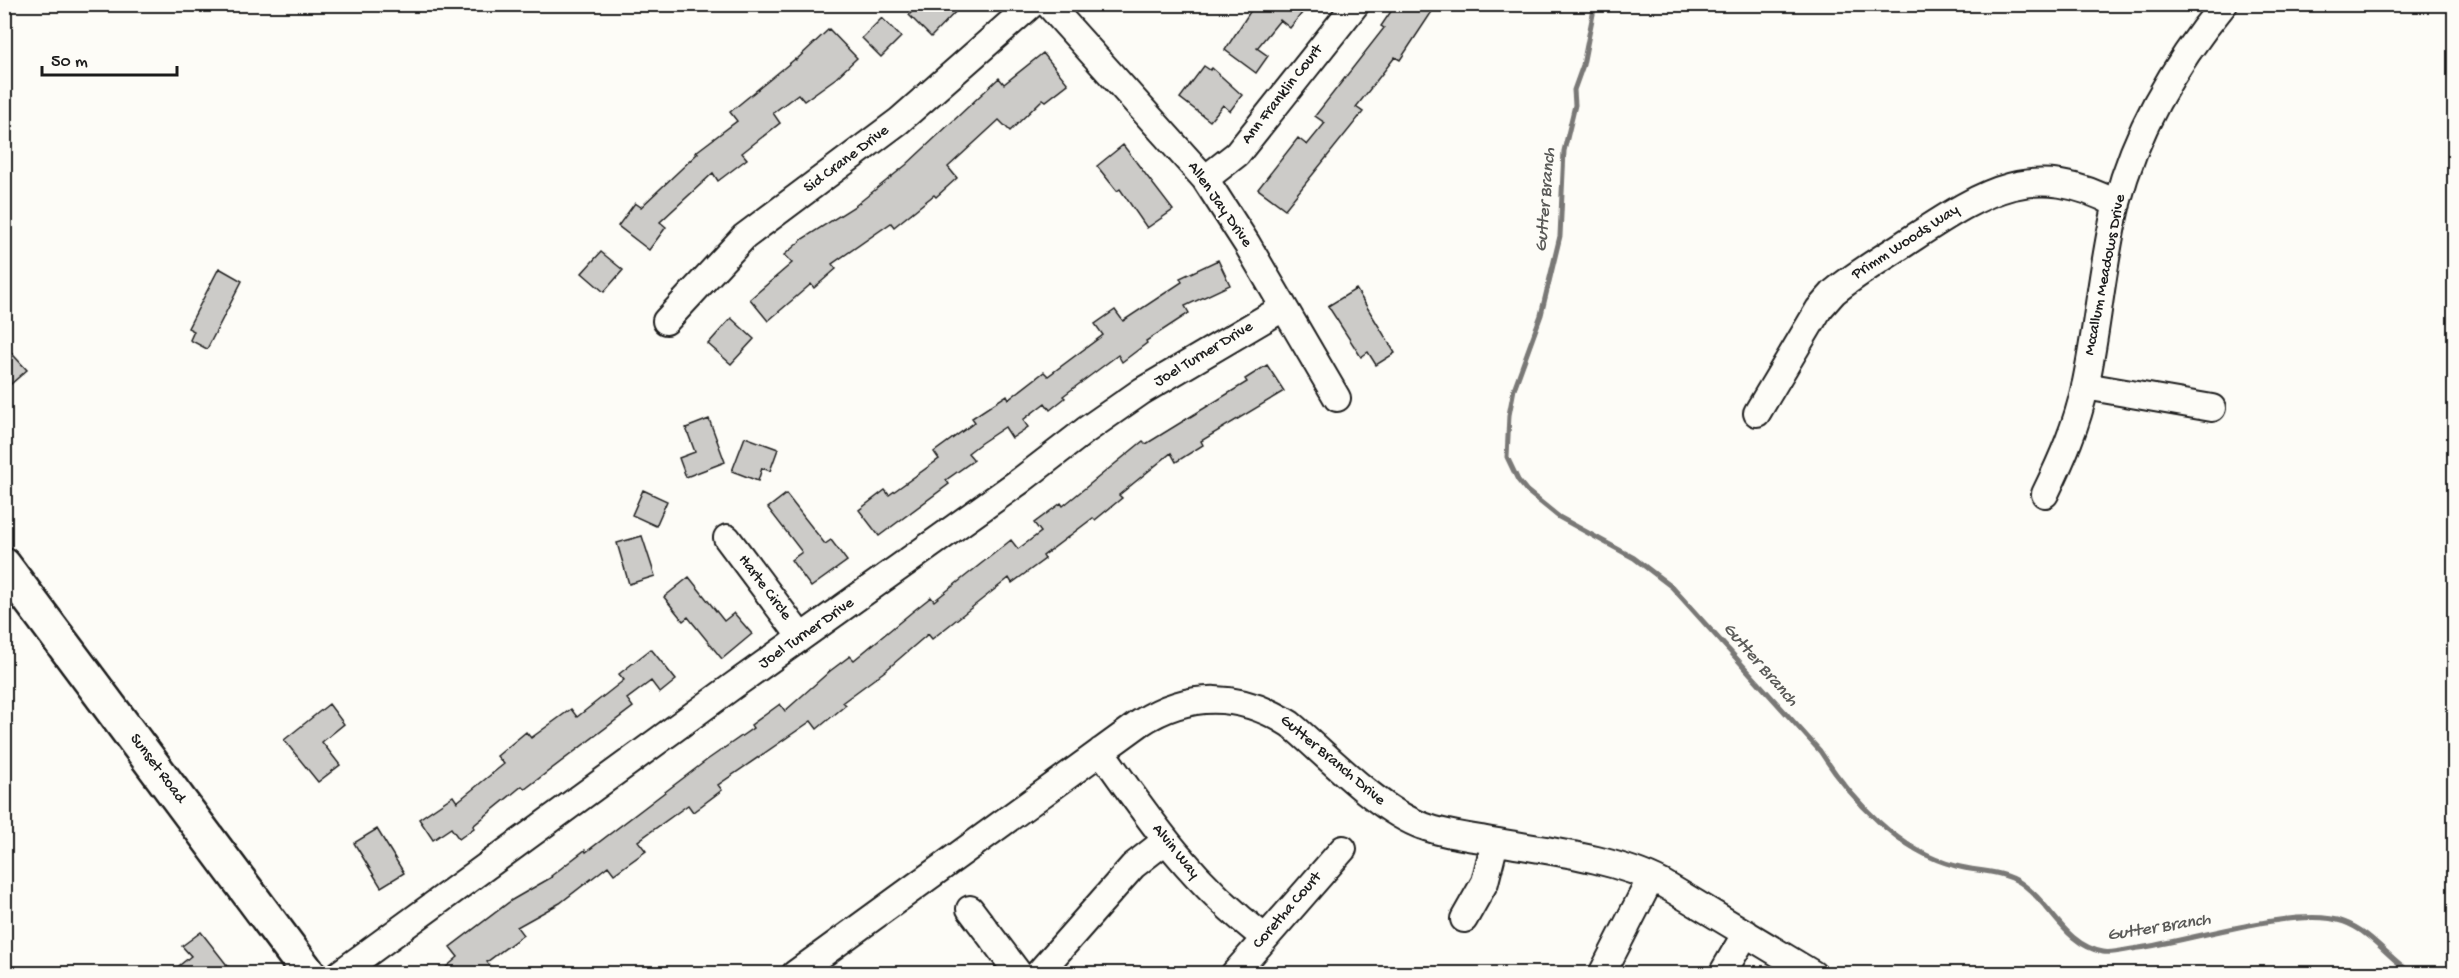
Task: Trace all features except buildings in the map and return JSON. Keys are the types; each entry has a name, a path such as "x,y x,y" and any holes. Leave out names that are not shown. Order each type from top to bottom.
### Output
{"main road":[{"name":"Sunset Road","path":"4,564 309,974"}],"street":[{"name":"Sid Crane Drive","path":"666,321 744,237 899,121 1032,4"},
{"name":"Allen Jay Drive","path":"1048,4 1204,179 1247,244 1337,398"},
{"name":"Ann Franklin Court","path":"1204,179 1237,154 1356,4"},
{"name":"Mccallum Meadows Drive","path":"2045,494 2071,436 2085,386 2117,204 2132,159 2158,101 2192,46 2224,4"},
{"name":"Primm Woods Way","path":"1758,413 1820,309 1834,292 1976,198 2022,184 2055,183 2087,190 2117,204"},
{"name":"Joel Turner Drive","path":"339,974 1133,398 1283,308"},
{"path":"2085,386 2212,408"},
{"name":"Harte Circle","path":"727,538 801,638"},
{"name":"Gutter Branch Drive","path":"795,974 1140,723 1168,707 1215,699 1247,703 1274,713 1380,801 1408,820 1439,831 1608,864 1651,878 1814,974"},
{"name":"Alvin Way","path":"1101,751 1165,841 1201,884 1265,938"},
{"path":"1038,974 1133,866 1165,841"},
{"path":"1464,919 1485,882 1495,842"},
{"name":"Coretha Court","path":"1234,974 1343,849"},
{"path":"1602,974 1651,878"},
{"path":"970,909 1019,974"},
{"path":"1722,974 1746,933"}],"waterway":[{"name":"Gutter Branch","path":"1595,4 1583,65 1574,90 1575,105 1564,151 1560,236 1541,315 1514,389 1509,415 1507,457 1518,480 1527,491 1559,517 1634,558 1672,587 1820,751 1862,805 1896,836 1935,859 1964,868 2006,876 2021,883 2032,891 2068,932 2090,948 2103,952 2116,952 2273,921 2324,918 2354,926 2413,974"}]}
